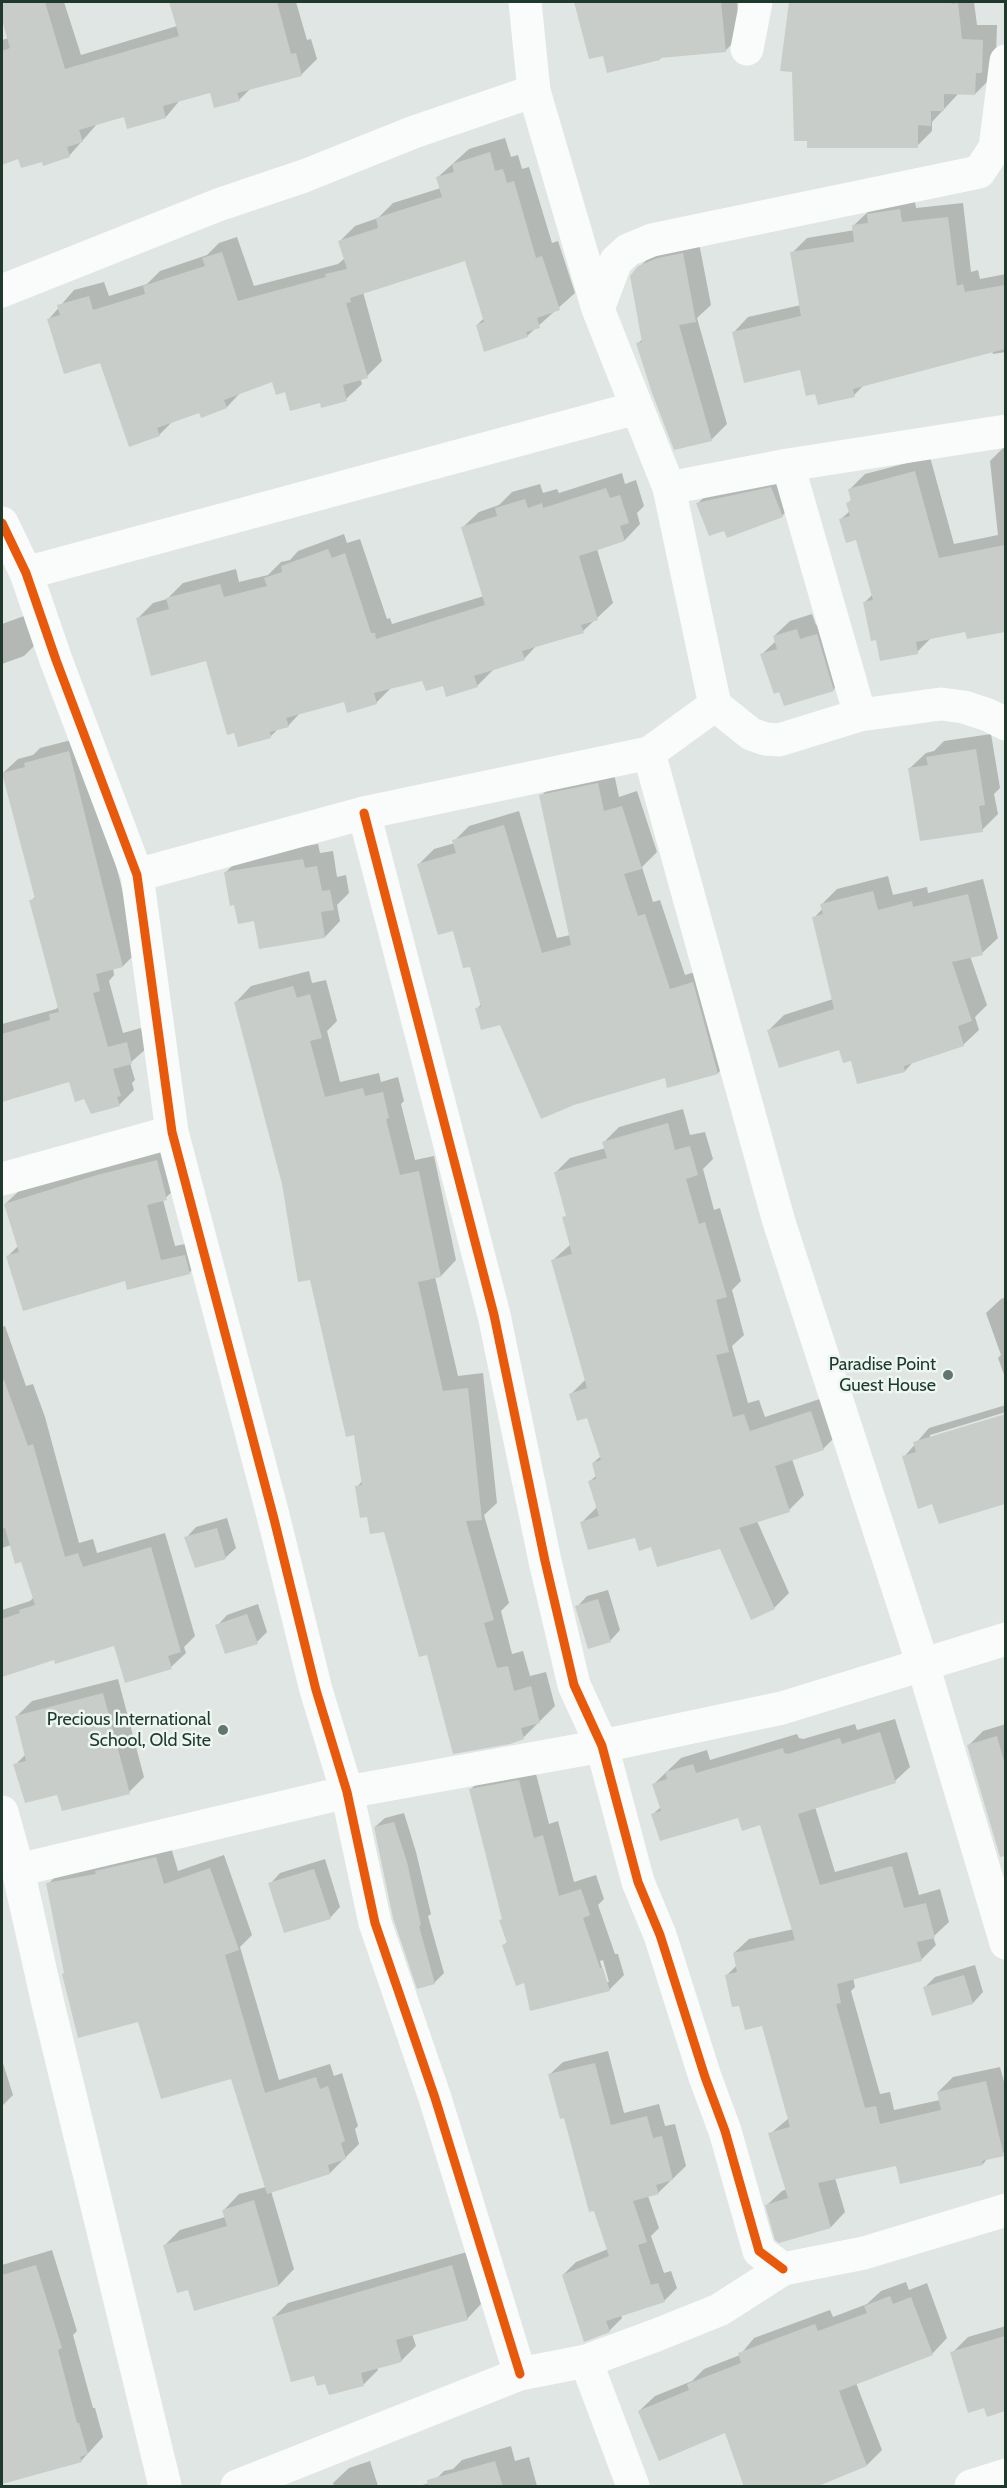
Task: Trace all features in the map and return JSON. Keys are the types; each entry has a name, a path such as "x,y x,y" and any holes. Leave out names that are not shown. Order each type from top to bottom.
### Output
{"street":[{"path":"525,2 534,91 598,309 669,488 715,705 751,734 765,740 779,740 860,715 941,704 964,707 988,715 1005,724"},
{"path":"747,49 756,2"},
{"path":"598,309 616,261 628,250 652,240 979,172 1000,147 1005,61"},
{"path":"2,291 218,205 304,176 414,132 534,91"},
{"path":"26,573 636,408"},
{"path":"669,488 788,465 1005,431"},
{"path":"788,465 860,715"},
{"path":"2,523 26,573 56,660 137,875 172,1132 274,1519 316,1690 347,1792 375,1923 435,2098 520,2374"},
{"path":"137,875 364,813 649,753 715,705"},
{"path":"649,753 780,1222 923,1665 1005,1943"},
{"path":"364,813 494,1315 545,1561 574,1684 602,1746 638,1882 660,1935 705,2078 725,2131 759,2251 783,2270"},
{"path":"2,1179 172,1132"},
{"path":"18,1870 347,1792 602,1746 782,1708 1005,1639"},
{"path":"2,1812 18,1870 160,2485"},
{"path":"237,2487 303,2474 520,2374 586,2361 719,2310 783,2270 864,2253 1005,2210"},
{"path":"586,2361 633,2487"},
{"path":"971,2487 1005,2475"}],"building":[{"path":"2,2 45,2 65,69 179,36 169,2 277,2 291,54 296,53 302,76 237,93 240,101 214,108 210,93 163,106 166,118 127,129 124,117 79,130 83,142 67,147 70,157 43,166 42,162 21,168 18,159 2,165 2,51 10,48 2,20"},
{"path":"574,2 721,2 726,52 660,58 660,60 607,73 603,56 589,59"},
{"path":"789,2 958,3 962,39 983,40 982,73 976,73 975,95 944,94 944,111 931,111 931,126 918,125 918,148 807,148 807,141 794,141 792,72 780,71"},
{"path":"490,152 495,171 503,169 507,183 514,181 536,258 542,256 560,310 537,318 540,328 526,332 528,337 484,352 476,325 484,322 465,261 350,298 351,302 346,303 368,378 343,385 347,401 321,408 320,403 290,411 285,392 276,395 272,382 224,400 227,408 201,418 199,413 157,428 160,436 129,447 100,363 64,374 47,319 60,315 57,305 89,296 93,310 145,294 143,286 205,266 202,258 222,252 238,301 326,277 325,274 347,269 338,241 378,228 376,218 442,197 436,177 454,172 452,164"},
{"path":"900,209 902,222 948,217 957,286 963,284 965,292 1005,285 1005,349 853,389 855,397 818,405 815,394 806,396 800,370 744,383 732,332 801,316 790,252 854,242 852,225 868,223 867,214"},
{"path":"683,253 696,322 679,325 712,441 674,450 636,343 642,342 630,276 638,266 658,258"},
{"path":"915,471 939,558 1005,545 1005,632 967,639 965,632 916,642 918,654 880,661 876,640 871,641 863,602 873,600 856,540 846,543 839,519 850,516 846,503 851,501 848,489"},
{"path":"771,487 783,517 727,538 724,531 709,536 696,503"},
{"path":"606,488 610,498 620,495 629,523 620,526 625,541 579,556 598,620 581,625 584,633 522,651 525,660 474,676 478,687 446,697 443,686 426,691 422,681 374,693 377,704 347,713 344,702 286,718 289,727 270,732 271,738 238,747 234,733 227,735 206,661 151,676 136,618 169,609 166,598 220,584 224,597 267,586 264,578 282,572 281,566 328,549 332,558 345,553 371,633 375,633 376,639 485,605 461,527 497,516 495,508 525,499 528,508 542,503 543,508"},
{"path":"797,629 800,639 817,634 834,691 784,706 779,692 774,694 760,654 777,649 773,636"},
{"path":"976,749 985,805 979,806 983,832 920,841 908,768 928,765 926,757"},
{"path":"69,751 123,967 96,974 100,991 93,993 108,1047 127,1042 132,1064 113,1069 121,1096 117,1097 120,1106 91,1114 84,1099 75,1102 69,1082 2,1102 2,1034 50,1020 49,1014 59,1012 29,900 35,899 2,773 25,767 24,763"},
{"path":"598,783 604,811 622,806 642,869 624,874 638,916 645,914 670,989 693,982 718,1074 667,1088 665,1078 574,1105 541,1119 500,1025 481,1030 475,1008 481,1007 470,967 463,968 453,931 438,935 417,864 456,853 452,840 504,825 542,953 571,945 539,795"},
{"path":"303,859 305,868 317,866 322,891 330,890 334,910 321,912 325,938 259,949 254,921 238,924 234,905 230,906 224,872"},
{"path":"873,891 878,910 912,901 913,907 968,894 983,955 952,962 972,1021 958,1026 964,1046 904,1066 905,1072 857,1084 851,1061 843,1063 839,1050 779,1068 767,1030 834,1009 812,917 823,914 820,904"},
{"path":"293,986 297,998 310,994 322,1038 310,1041 325,1097 363,1088 365,1096 383,1092 389,1118 386,1119 400,1175 419,1171 441,1277 418,1282 443,1391 468,1388 482,1520 466,1521 494,1620 484,1623 497,1668 508,1666 514,1691 531,1686 540,1723 521,1728 524,1739 510,1744 453,1754 427,1655 419,1657 384,1532 370,1534 367,1517 360,1518 355,1486 362,1485 354,1435 346,1437 310,1280 298,1282 282,1184 234,1002"},
{"path":"668,1123 675,1150 690,1146 698,1175 686,1179 699,1224 705,1222 727,1297 716,1300 729,1352 716,1355 733,1417 744,1414 750,1431 811,1411 824,1450 775,1466 790,1512 739,1528 775,1609 751,1620 720,1549 657,1567 651,1547 639,1551 635,1538 588,1550 580,1522 599,1516 588,1481 596,1479 592,1463 601,1460 587,1418 577,1421 569,1394 587,1388 551,1260 572,1254 562,1217 566,1216 554,1172 607,1158 602,1142"},
{"path":"157,1160 167,1200 147,1205 161,1260 185,1255 190,1274 127,1290 125,1281 23,1311 6,1256 19,1252 4,1204 97,1175"},
{"path":"2,1380 4,1380 28,1446 33,1444 65,1557 78,1553 83,1567 151,1547 181,1652 168,1656 172,1669 125,1683 114,1646 55,1664 54,1660 2,1677 2,1619 35,1605 21,1562 15,1564 5,1528 2,1529"},
{"path":"1005,1414 1005,1504 939,1524 932,1504 918,1509 902,1456 916,1452 913,1442"},
{"path":"217,1528 226,1559 195,1568 184,1537"},
{"path":"598,1599 611,1642 588,1649 575,1606"},
{"path":"247,1614 258,1644 225,1654 215,1625"},
{"path":"103,1693 130,1794 62,1811 57,1795 25,1803 13,1764 26,1761 15,1716"},
{"path":"880,1732 896,1783 798,1814 820,1885 892,1866 904,1908 926,1903 935,1938 917,1942 922,1961 837,1984 841,2003 836,2004 865,2108 876,2106 880,2124 941,2110 937,2092 986,2081 1004,2156 982,2161 983,2165 900,2184 896,2166 818,2183 831,2228 779,2243 775,2240 765,2205 788,2198 768,2133 790,2127 762,2026 745,2030 739,2006 732,2007 725,1975 737,1972 733,1953 795,1940 760,1825 742,1831 738,1818 660,1841 651,1814 661,1811 652,1784 667,1779 665,1772 693,1764 696,1773 783,1748 784,1753 788,1754 840,1738 842,1744"},
{"path":"997,1736 1005,1765 1005,1856 1000,1857 967,1745"},
{"path":"519,1780 534,1838 543,1835 559,1896 581,1889 590,1915 583,1918 610,1991 530,2011 524,1983 516,1986 502,1945 507,1943 499,1920 502,1919 469,1789"},
{"path":"394,1822 407,1862 421,1925 419,1926 435,1984 417,1989 393,1918 374,1827"},
{"path":"156,1857 164,1884 210,1868 239,1950 225,1955 265,2093 316,2077 320,2089 328,2086 345,2141 341,2143 346,2159 328,2165 330,2174 267,2194 231,2079 161,2099 138,2022 78,2038 62,1974 64,1973 46,1883 96,1874 95,1871"},
{"path":"314,1869 331,1919 284,1933 268,1883"},
{"path":"964,1975 973,2004 932,2016 923,1987"},
{"path":"595,2063 611,2125 647,2116 653,2138 662,2136 673,2180 656,2185 659,2194 633,2201 647,2242 638,2245 651,2285 658,2283 665,2302 606,2321 610,2332 584,2342 562,2275 609,2256 594,2211 589,2212 564,2118 560,2119 548,2074"},
{"path":"254,2200 279,2286 194,2311 188,2290 177,2293 163,2245 227,2226 222,2210"},
{"path":"36,2265 62,2348 58,2350 77,2423 79,2423 88,2454 80,2457 82,2462 2,2484 2,2275"},
{"path":"452,2265 468,2320 396,2340 402,2362 361,2373 364,2386 329,2395 325,2384 317,2386 314,2376 291,2382 272,2317"},
{"path":"890,2296 893,2304 911,2297 933,2355 839,2391 867,2466 816,2487 744,2487 725,2433 659,2461 638,2411 689,2390 687,2384 741,2363 738,2353 815,2324 818,2331 867,2313 864,2306"},
{"path":"1005,2336 1005,2411 987,2417 984,2408 968,2413 950,2352"},
{"path":"495,2461 503,2487 428,2487 427,2480"}],"cycle path":[{"path":"2,523 26,573 56,660 137,875 172,1132 274,1519 316,1690 347,1792 375,1923 435,2098 520,2374"},
{"path":"364,813 494,1315 545,1561 574,1685 602,1746 638,1882 660,1935 705,2077 725,2131 759,2251 783,2269"}],"place":[{"name":"Paradise Point Guest House","path":"948,1375"},
{"name":"Precious International School, Old Site","path":"223,1730"}]}
